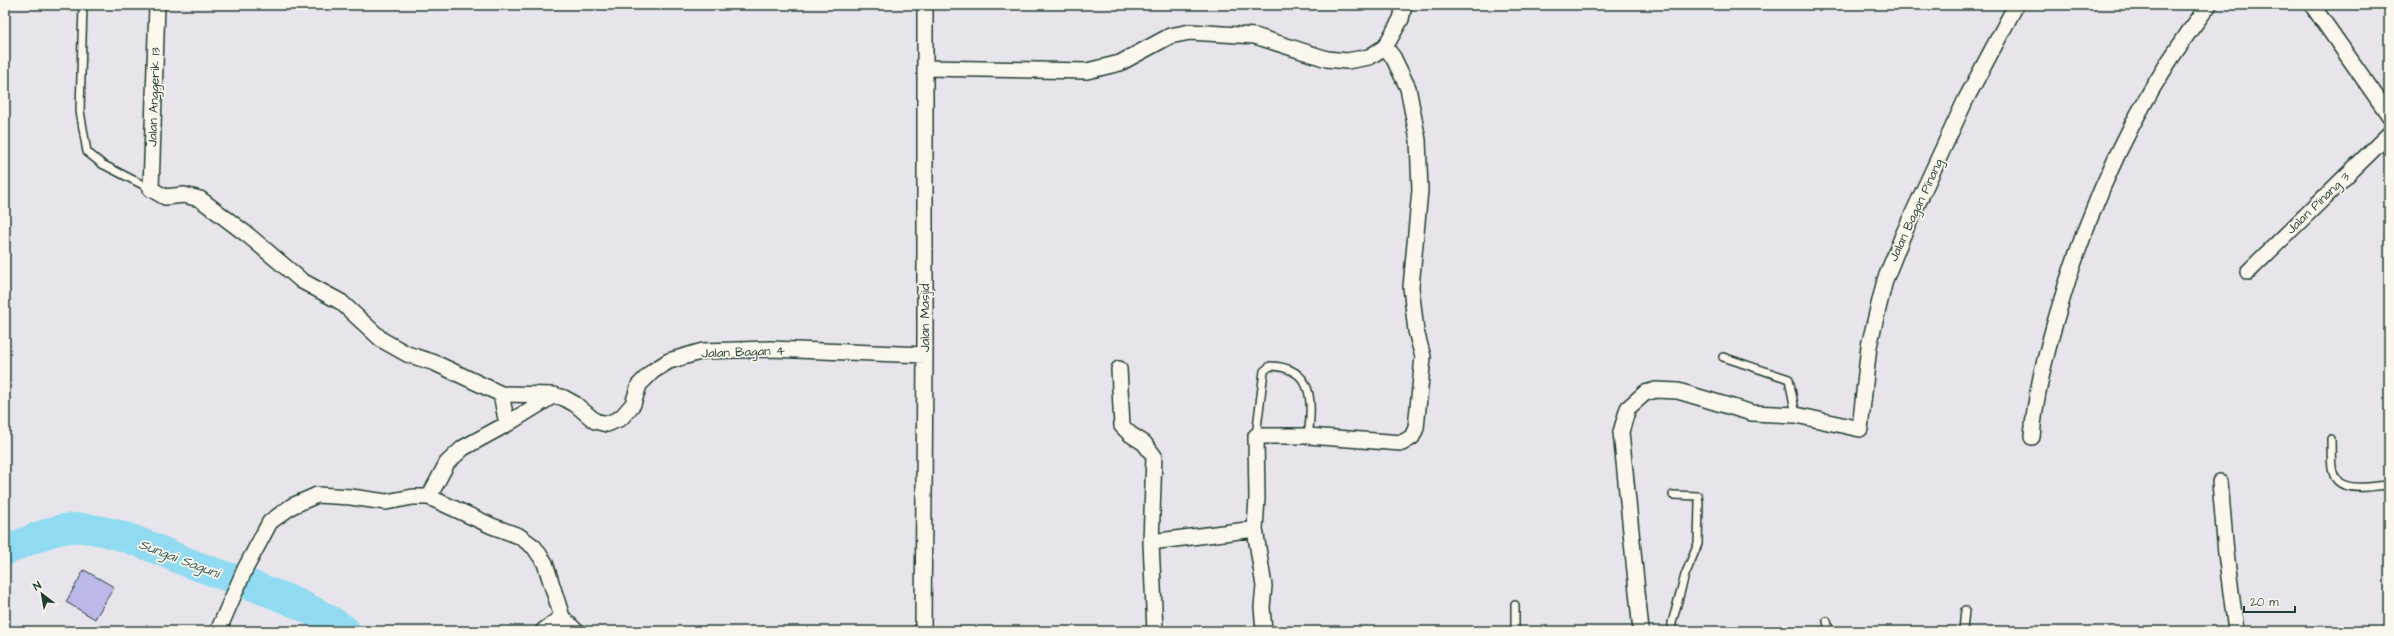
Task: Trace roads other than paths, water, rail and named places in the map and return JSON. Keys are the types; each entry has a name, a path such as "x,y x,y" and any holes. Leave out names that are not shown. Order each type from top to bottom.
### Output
{"street":[{"name":"Jalan Anggerik 13","path":"151,189 157,5"},
{"name":"Jalan Masjid","path":"923,631 926,68 925,5"},
{"path":"926,68 1087,70 1120,63 1170,36 1190,32 1255,36 1327,59 1347,61 1369,57 1385,47 1401,20 1404,5"},
{"name":"Jalan Bagan Pinang","path":"1796,414 1860,429 1869,346 1885,280 1903,235 1966,99 2016,5"},
{"path":"2032,437 2034,405 2065,289 2108,176 2138,112 2171,59 2209,5"},
{"path":"2312,5 2389,116"},
{"path":"1264,631 1262,607 1264,586 1255,529 1257,498 1256,436 1308,436 1402,443 1412,437 1416,428 1422,356 1416,331 1411,287 1420,190 1418,140 1408,88 1393,57 1385,47"},
{"name":"Jalan Pinang 3","path":"2248,272 2389,134"},
{"path":"151,189 165,197 184,195 200,199 249,236 302,281 340,302 382,340 407,354 435,363 501,394 554,395"},
{"name":"Jalan Bagan 4","path":"554,395 575,404 595,421 607,424 621,418 633,404 639,385 653,371 669,361 703,351 770,349 925,355"},
{"path":"1119,369 1122,426 1130,434 1144,443 1154,456 1151,542 1155,631"},
{"path":"1641,631 1621,432 1628,408 1645,393 1656,390 1678,392 1752,413 1796,414"},
{"path":"501,394 507,424"},
{"path":"429,497 447,463 462,448 507,424 554,395"},
{"path":"2220,482 2226,553 2236,631"},
{"path":"218,631 245,569 270,522 292,506 317,495 351,497 386,502 413,497 429,497 485,524 519,536 534,547 545,563 562,617 576,631"},
{"path":"1151,542 1255,529"},
{"path":"543,631 562,617"}],"lane":[{"path":"82,5 80,111 87,152 102,164 151,189"},
{"path":"1723,356 1789,379 1796,414"},
{"path":"1256,436 1264,371 1270,366 1280,366 1296,371 1304,380 1310,395 1311,414 1308,436"},
{"path":"2331,439 2333,475 2338,483 2348,488 2389,486"},
{"path":"1672,631 1672,623 1685,575 1698,544 1699,502 1698,496 1673,495"},
{"path":"1515,605 1516,631"},
{"path":"1963,631 1965,610"},
{"path":"1827,621 1829,631"}],"waterway":[{"name":"Sungai Saguni","path":"5,551 42,535 62,529 82,528 111,533 140,542 194,565 293,602 312,611 346,631"}]}
